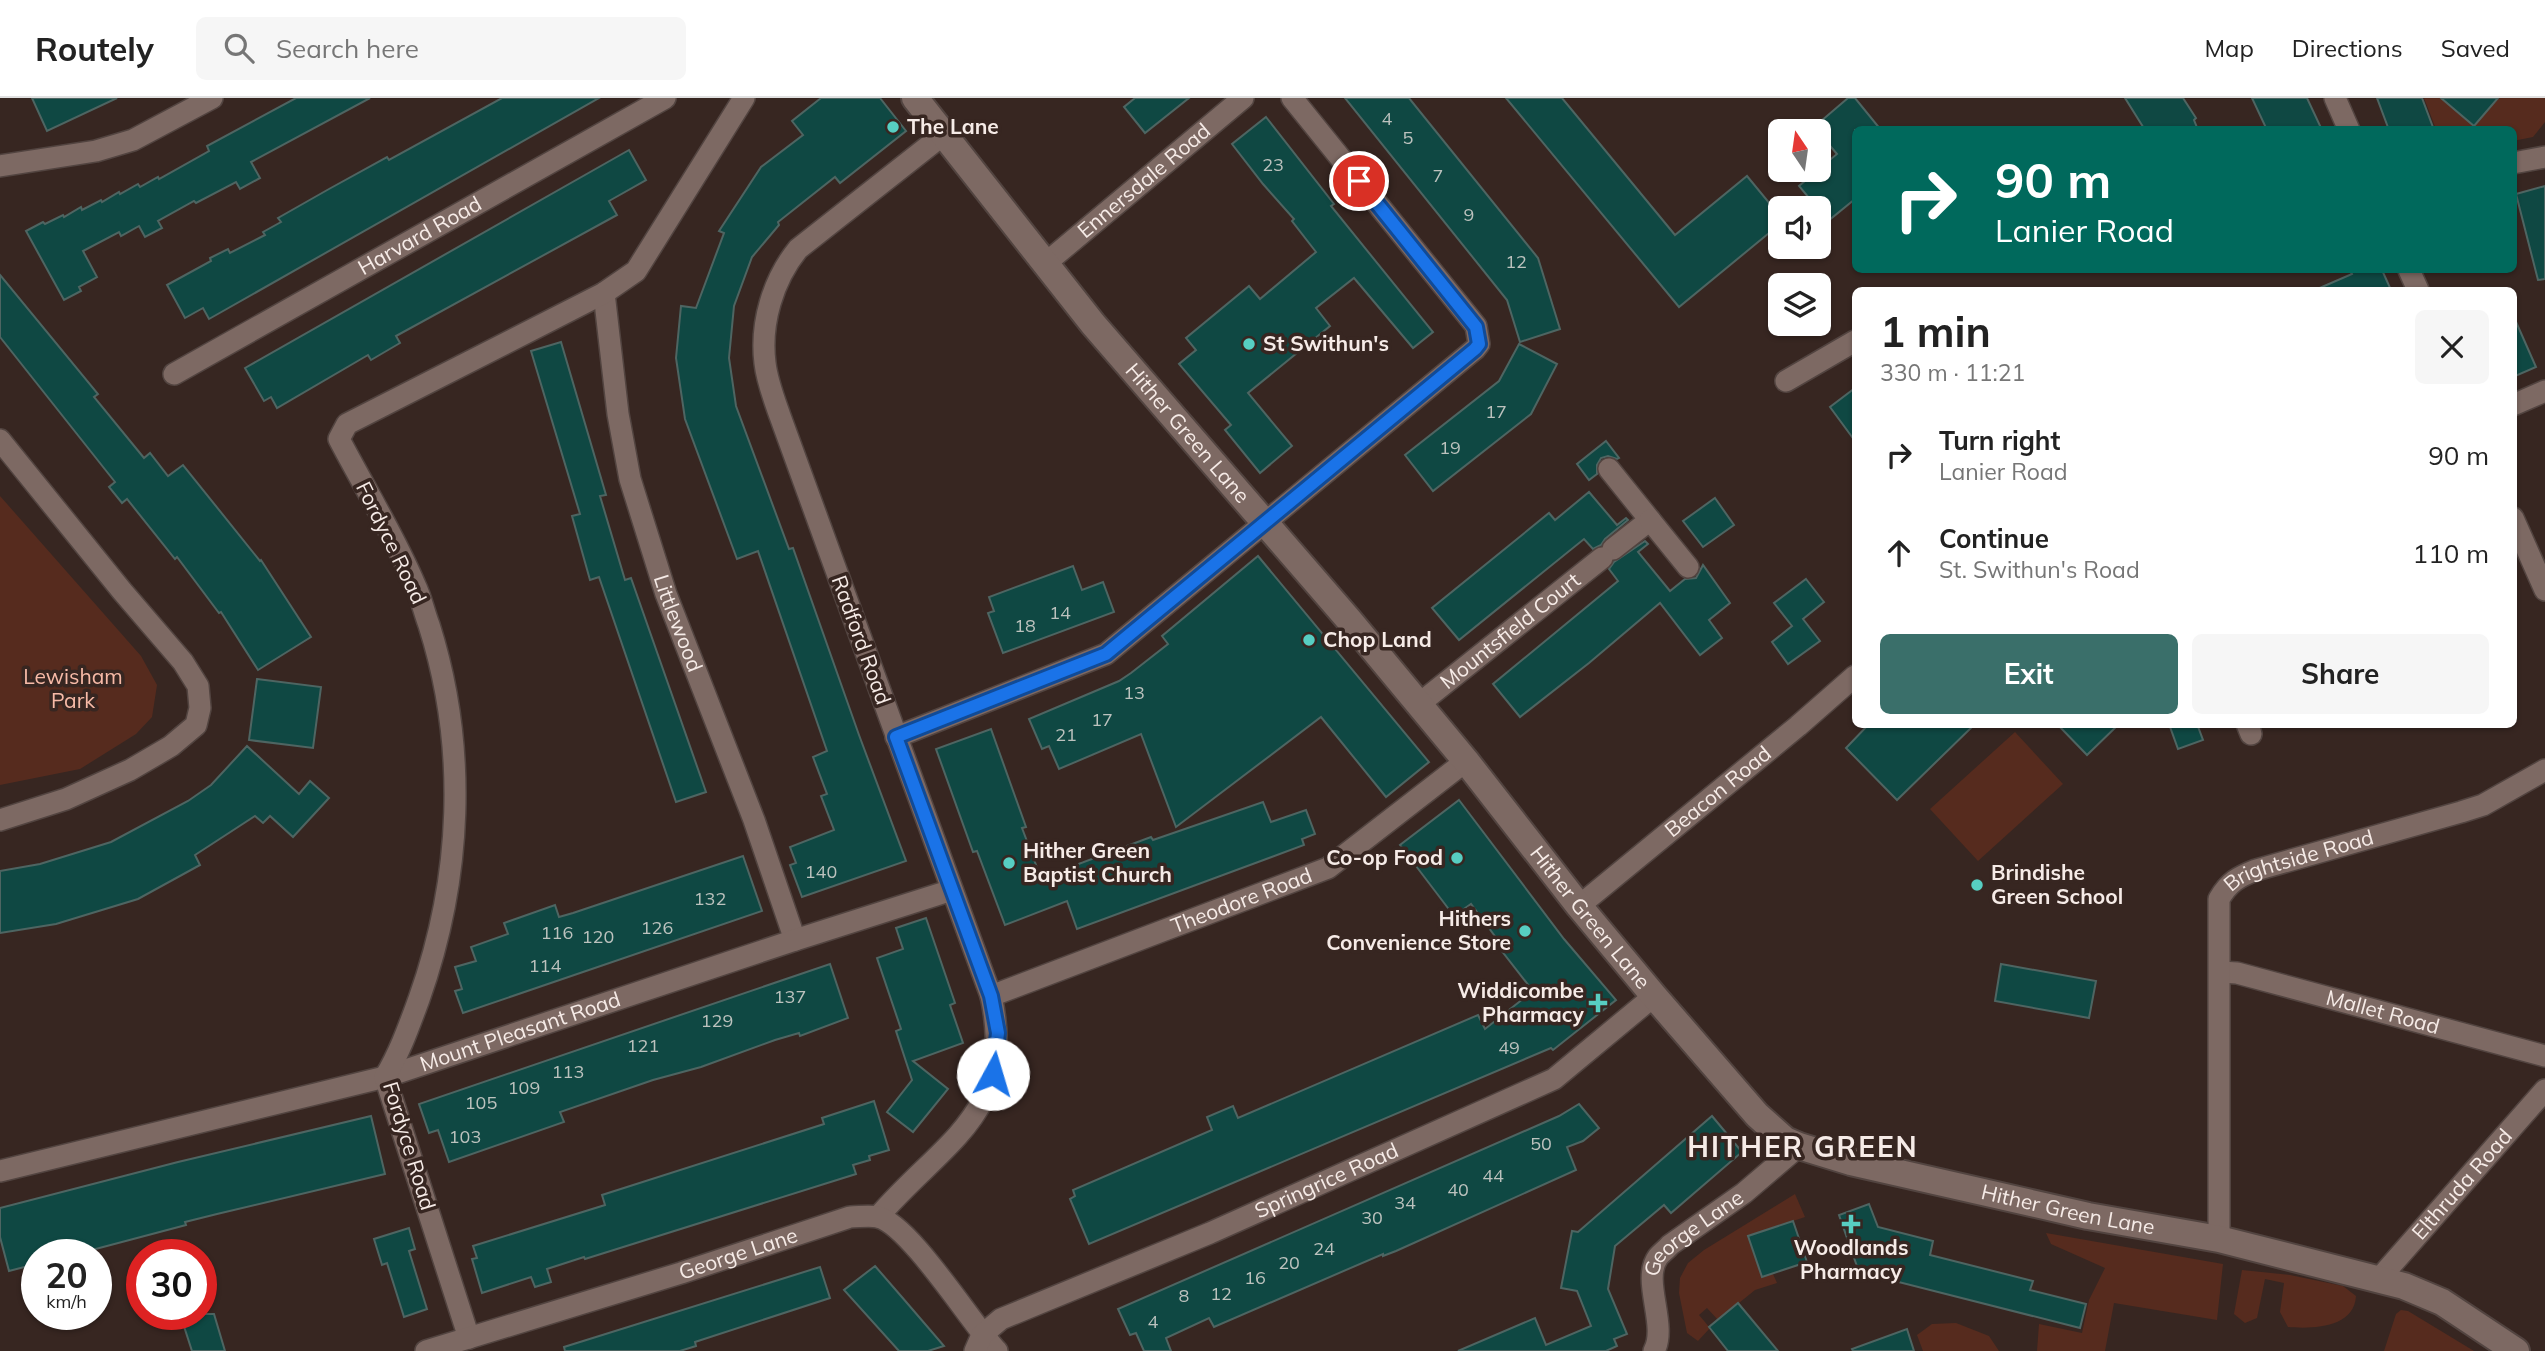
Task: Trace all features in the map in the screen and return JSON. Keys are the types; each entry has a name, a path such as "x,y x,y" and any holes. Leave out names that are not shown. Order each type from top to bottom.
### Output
{"street":[{"path":"0,166 96,151 133,140 212,98"},
{"name":"Harvard Road","path":"174,374 665,98"},
{"name":"Fordyce Road","path":"469,1338 385,1077 399,1054 424,985 445,906 456,816 456,768 441,665 416,586 339,439 347,425 604,293 636,271 744,98"},
{"name":"Hither Green Lane","path":"915,98 1093,324 1419,704 1654,996 1757,1115 1785,1140 1851,1162 2088,1216 2219,1239 2379,1279 2442,1302 2516,1351"},
{"name":"Ennersdale Road","path":"1046,264 1244,98"},
{"path":"896,737 1106,654 1479,344 1476,327 1292,98"},
{"path":"2335,98 2347,126"},
{"name":"Radford Road","path":"878,1217 959,1135 987,1091 997,1056 998,1033 991,996 772,394 765,365 764,342 767,315 786,263 799,249 944,134"},
{"path":"2517,162 2545,157"},
{"name":"Littlewood","path":"604,293 618,414 630,479 666,594 754,820 795,940"},
{"path":"1786,381 1852,343"},
{"path":"2517,403 2545,391"},
{"path":"0,440 183,662 198,686 200,708 196,725 171,746 140,764 66,799 0,820"},
{"path":"1609,469 1688,567"},
{"name":"Mountsfield Court","path":"1419,704 1650,520"},
{"path":"2519,549 2545,590"},
{"name":"Beacon Road","path":"1579,906 1852,679"},
{"name":"Theodore Road","path":"991,996 1328,868 1466,761"},
{"name":"Brightside Road","path":"2219,1239 2219,899 2235,879 2256,870 2483,805 2545,770"},
{"name":"Mount Pleasant Road","path":"0,1171 385,1077 952,890"},
{"name":"Mallet Road","path":"2220,972 2237,973 2545,1056"},
{"name":"Springrice Road","path":"978,1343 1001,1319 1210,1233 1554,1079 1654,996"},
{"name":"Elthruda Road","path":"2379,1279 2545,1090"},
{"name":"George Lane","path":"1654,1351 1657,1336 1653,1269 1657,1258 1670,1245 1761,1180 1799,1146"},
{"name":"George Lane","path":"426,1351 681,1273 850,1217 878,1217"},
{"path":"878,1217 894,1225 922,1254 978,1343 998,1351"}],"green space":[{"path":"2424,98 2545,98 2545,122 2533,137 2517,140 2517,126 2435,126"},
{"name":"Lewisham Park","path":"0,496 141,656 157,685 152,717 136,734 80,769 0,785"},
{"path":"2015,732 2063,784 1978,861 1930,809"},
{"path":"1795,1194 1805,1217 1748,1236 1762,1277 1773,1274 1777,1283 1755,1290 1718,1320 1707,1308 1699,1315 1710,1328 1698,1341 1687,1333 1679,1293 1680,1278 1688,1263 1704,1250"},
{"path":"2046,1233 2223,1264 2217,1320 2114,1303 2105,1351 2037,1351 2039,1324 2082,1333 2089,1300 2105,1268 2051,1244"},
{"path":"2242,1270 2290,1275 2343,1286 2356,1296 2354,1307 2348,1315 2331,1324 2309,1328 2288,1327 2280,1312 2284,1283 2265,1279 2257,1318 2245,1323 2234,1314"},
{"path":"2401,1310 2408,1311 2474,1351 2384,1351 2396,1314"},
{"path":"1956,1323 1989,1336 1999,1351 1923,1351 1917,1335 1932,1324"}],"building":[{"path":"32,98 117,98 47,131"},
{"path":"296,98 370,98 251,162 260,178 240,189 236,182 196,203 194,201 158,221 162,228 145,237 139,226 121,236 119,232 83,251 97,277 79,287 81,291 64,300 26,231 43,222 45,224 63,215 64,217 81,207 82,210 101,200 102,202 138,184 140,187 158,177 159,179 209,151 207,146"},
{"path":"502,98 599,98 209,319 203,308 185,318 167,285 211,261 210,258 228,249 230,253 265,235 263,232 281,222 278,218 329,189 387,157 389,160"},
{"path":"821,98 880,98 906,131 840,183 835,177 778,222 779,225 752,257 734,306 729,358 736,406 789,549 793,548 906,861 802,897 790,865 796,863 790,847 834,830 821,796 827,794 813,757 827,751 758,551 737,559 685,419 676,358 681,306 696,308 724,233 719,231 761,167 803,135 792,121"},
{"path":"1135,98 1189,98 1145,133 1124,107"},
{"path":"1345,98 1409,98 1538,258 1560,329 1520,342 1507,300"},
{"path":"1506,98 1562,98 1675,235 1747,176 1768,201 1768,234 1679,307"},
{"path":"1848,98 1855,98 1878,126 1852,126 1852,201 1831,219 1831,196 1807,196 1799,186 1804,182 1831,182 1831,159 1837,154 1831,147 1831,119 1823,119"},
{"path":"2125,98 2183,98 2196,118 2196,126 2142,126"},
{"path":"2252,98 2307,98 2320,126 2265,126"},
{"path":"2377,98 2422,98 2432,126 2388,126"},
{"path":"2441,98 2498,98 2474,126"},
{"path":"1266,117 1334,204 1331,206 1433,332 1413,348 1354,278 1316,308 1330,326 1248,393 1292,446 1260,473 1225,430 1231,425 1179,364 1196,350 1186,338 1249,286 1260,299 1316,252 1292,221 1294,219 1232,144"},
{"path":"629,150 646,180 609,201 617,215 396,336 400,343 371,360 368,355 277,408 271,397 264,401 245,368"},
{"path":"2545,186 2545,279 2538,280 2517,194"},
{"path":"2383,273 2390,287 2322,287 2352,274"},
{"path":"0,275 98,394 94,397 144,458 150,453 168,476 183,465 261,560 311,637 258,670 221,612 219,613 177,557 175,559 127,499 122,503 109,487 115,482 0,337"},
{"path":"2517,324 2536,367 2517,375"},
{"path":"561,342 606,495 600,496 625,580 631,578 706,792 676,802 599,577 590,580 572,516 580,514 531,351"},
{"path":"1519,344 1557,364 1531,414 1433,491 1405,455 1499,381"},
{"path":"1852,390 1852,437 1830,407"},
{"path":"1606,441 1619,458 1601,458 1597,465 1597,474 1589,480 1577,464"},
{"path":"1589,492 1617,525 1626,518 1628,520 1593,549 1584,539 1459,640 1432,608 1549,513 1555,520"},
{"path":"1715,498 1734,525 1703,547 1683,521"},
{"path":"1645,541 1648,544 1638,552 1670,591 1685,579 1696,578 1703,565 1730,603 1709,620 1722,638 1700,655 1660,603 1520,717 1493,684 1618,581 1609,569 1614,562"},
{"path":"1258,556 1429,762 1386,797 1321,717 1176,827 1141,734 1059,769 1049,746 1042,749 1029,719 1119,681 1131,673 1168,644 1162,636"},
{"path":"1073,566 1082,590 1103,582 1114,612 1003,653 988,613 994,611 989,597"},
{"path":"1806,579 1824,602 1803,619 1820,641 1788,664 1772,642 1792,626 1774,603"},
{"path":"257,679 321,687 313,748 249,740"},
{"path":"1865,728 1971,728 1897,800 1846,748"},
{"path":"2061,728 2115,728 2087,755"},
{"path":"2170,728 2198,728 2203,740 2178,749"},
{"path":"991,729 1026,827 1022,828 1041,878 1151,837 1153,840 1263,802 1271,822 1306,810 1315,834 1302,839 1304,845 1077,929 1067,901 1005,925 977,851 973,852 936,749"},
{"path":"247,746 299,794 310,781 329,798 293,837 270,816 263,823 255,816 195,855 200,865 138,899 56,924 0,933 0,871 40,864 111,842 188,801 211,785"},
{"path":"1459,800 1564,939 1616,1000 1553,1050 1551,1048 1089,1244 1070,1199 1075,1196 1073,1190 1212,1130 1207,1117 1233,1106 1238,1118 1478,1015 1485,1029 1533,991 1494,941 1497,939 1471,904 1454,916 1400,845"},
{"path":"743,856 762,911 463,1013 455,991 462,989 455,967 476,961 471,947 508,934 504,923 555,905 559,917"},
{"path":"926,918 955,1003 950,1005 963,1043 913,1061 948,1089 913,1132 887,1112 912,1080 896,1031 901,1029 877,958 903,949 896,928"},
{"path":"830,964 848,1018 800,1036 799,1033 775,1040 701,1067 653,1080 560,1112 564,1122 449,1162 438,1130 429,1133 419,1104"},
{"path":"2001,964 2096,981 2089,1018 1995,1001"},
{"path":"874,1101 889,1150 869,1156 870,1160 853,1165 856,1174 547,1269 551,1282 535,1287 531,1277 482,1293 472,1259 477,1258 473,1246 605,1205 602,1195 824,1124 822,1118"},
{"path":"1579,1104 1599,1128 1583,1141 1567,1147 1576,1170 1396,1251 1383,1254 1214,1327 1209,1318 1166,1338 1171,1351 1144,1351 1136,1333 1130,1335 1118,1309 1559,1116"},
{"path":"371,1116 385,1174 185,1222 186,1225 112,1245 112,1239 21,1239 21,1268 9,1271 0,1237 0,1208"},
{"path":"1712,1116 1742,1152 1671,1213 1664,1205 1615,1246 1608,1289 1627,1334 1614,1339 1617,1346 1606,1351 1458,1351 1535,1318 1546,1345 1591,1326 1577,1291 1561,1288 1572,1231 1578,1232"},
{"path":"1869,1204 1878,1227 1933,1241 1930,1255 2033,1281 2030,1290 2086,1304 2080,1328 1859,1272 1839,1215"},
{"path":"1793,1221 1807,1262 1762,1277 1748,1236"},
{"path":"409,1228 415,1249 409,1251 427,1309 404,1317 387,1263 382,1265 374,1239"},
{"path":"875,1266 944,1346 928,1351 899,1351 844,1290"},
{"path":"820,1267 830,1298 695,1342 696,1346 680,1351 565,1351 564,1347"},
{"path":"1738,1303 1778,1351 1728,1351 1709,1327"},
{"path":"217,1324 225,1351 192,1351 185,1330 217,1330"},
{"path":"1907,1329 1914,1351 1852,1349"}],"place":[{"name":"The Lane","path":"893,127"},
{"name":"St Swithun's","path":"1249,344"},
{"name":"Chop Land","path":"1309,640"},
{"name":"Co-op Food","path":"1457,858"},
{"name":"Hither Green Baptist Church","path":"1009,863"},
{"name":"Brindishe Green School","path":"1977,885"},
{"name":"Hithers Convenience Store","path":"1525,931"},
{"name":"Widdicombe Pharmacy","path":"1598,1003"},
{"name":"Woodlands Pharmacy","path":"1851,1224"}],"district":[{"name":"HITHER GREEN","path":"1803,1147"}],"route":[{"path":"993,1074 998,1033 991,996 896,737 1106,654 1475,349 1479,344 1476,327 1359,181"}]}
